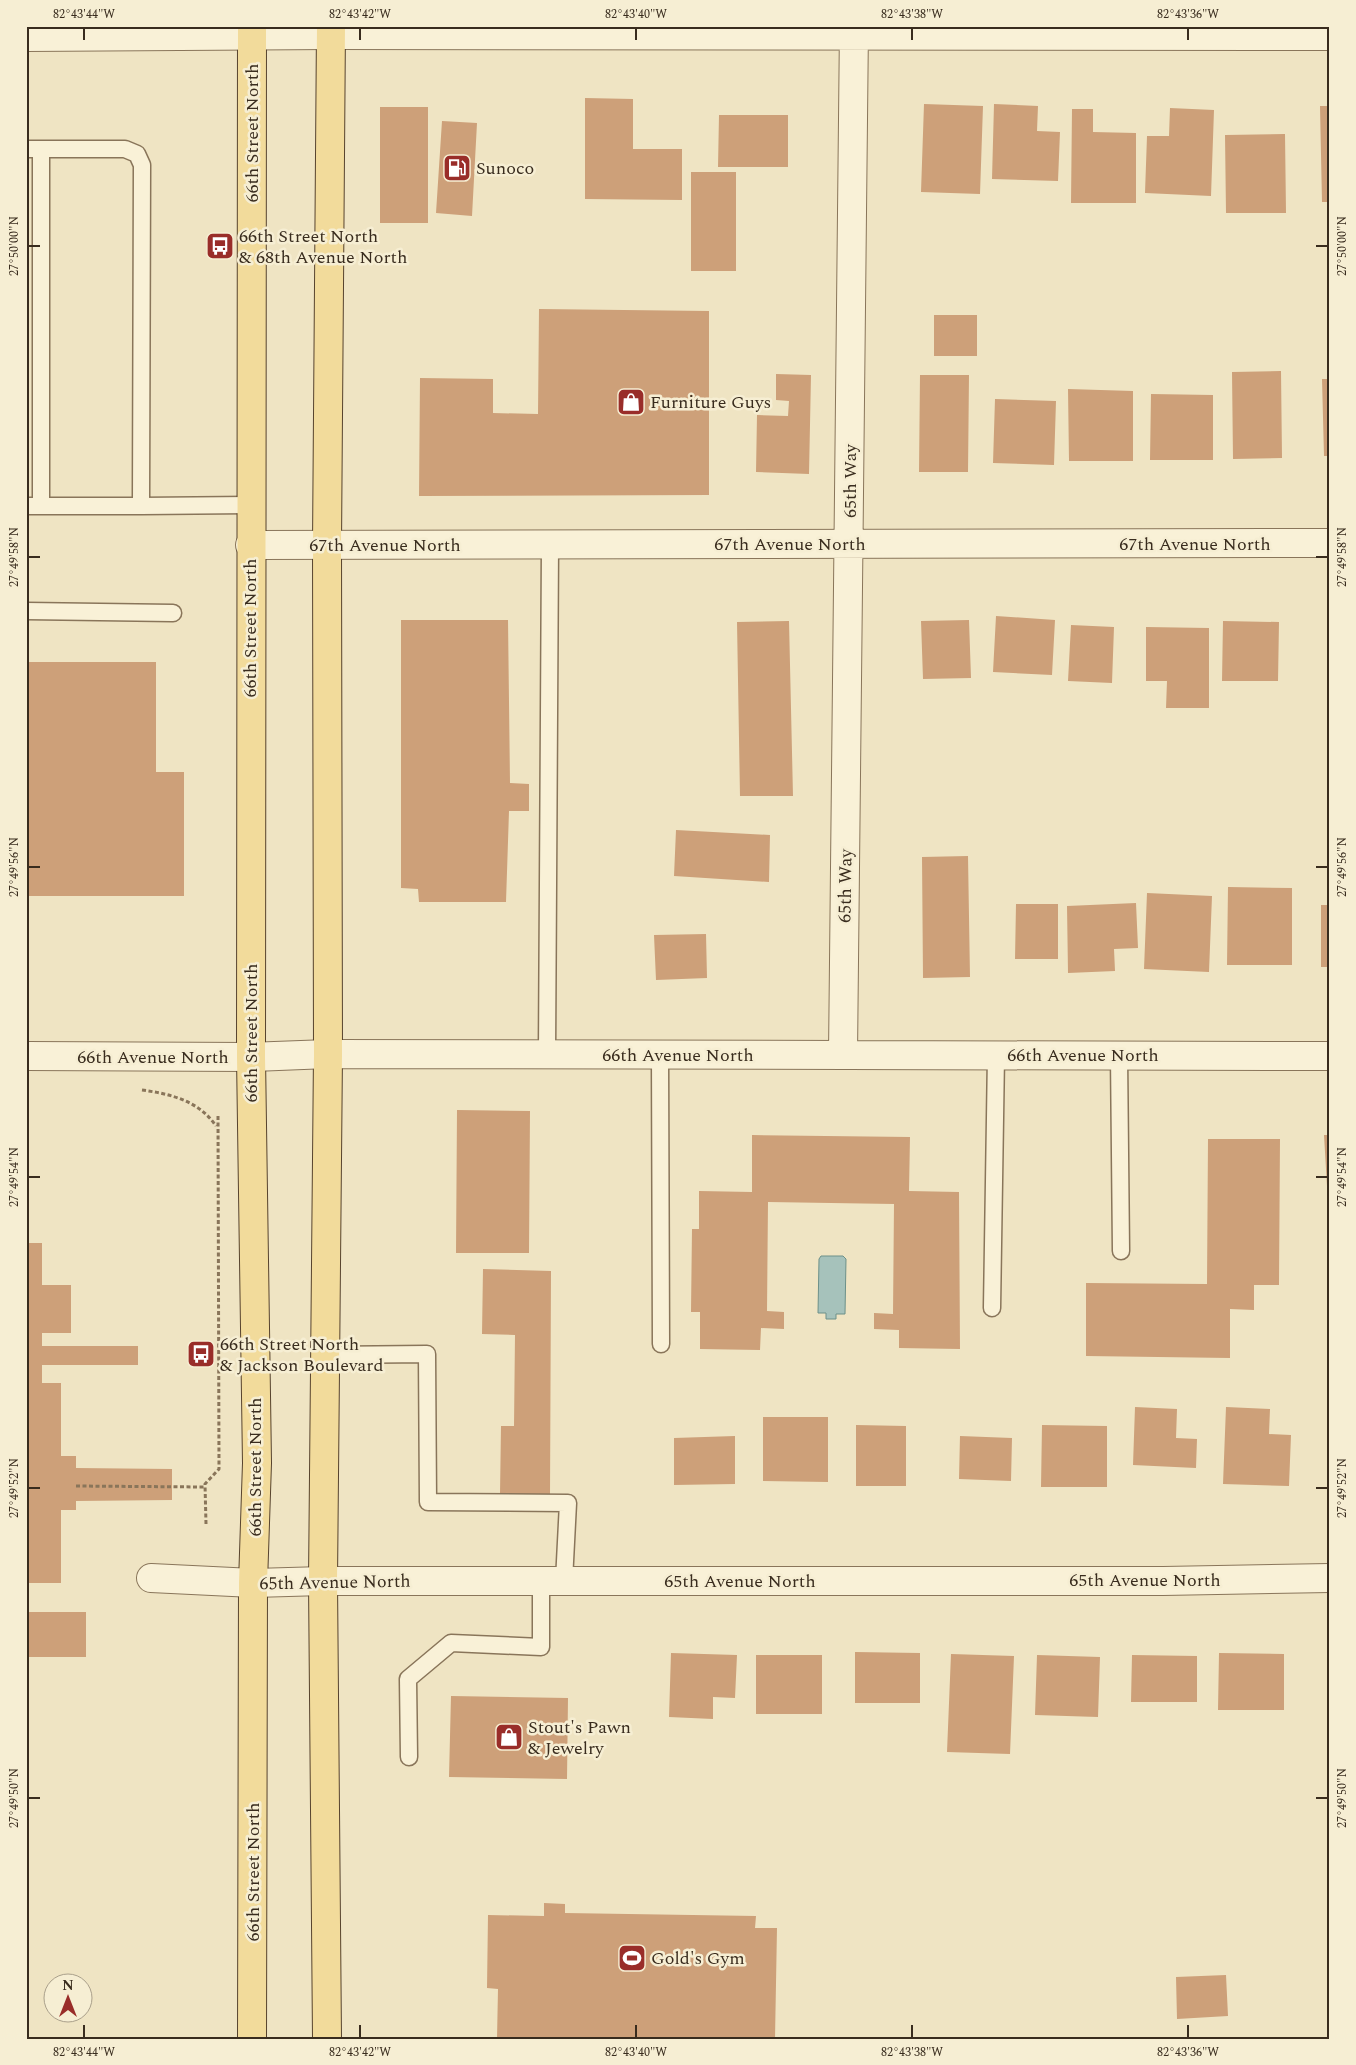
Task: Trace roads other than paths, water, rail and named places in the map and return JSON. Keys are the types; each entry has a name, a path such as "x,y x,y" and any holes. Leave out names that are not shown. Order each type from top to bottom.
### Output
{"main road":[{"path":"327,2039 323,1581 328,1054 327,545 331,31"},
{"name":"66th Street North","path":"252,32 250,1057 256,1463 253,1583 252,2039"}],"street":[{"path":"26,37 331,31 854,31 1330,36"},
{"name":"65th Way","path":"843,1055 850,544 854,31"},
{"name":"67th Avenue North","path":"250,545 1330,543"},
{"name":"66th Avenue North","path":"26,1056 250,1057 328,1054 1330,1056"},
{"name":"65th Avenue North","path":"151,1578 253,1583 323,1581 1164,1581 1330,1578"}],"lane":[{"path":"141,506 142,165 137,154 125,149 34,149 34,506 141,506 250,504"},
{"path":"547,1054 550,545"},
{"path":"26,611 173,613"},
{"path":"660,1055 661,1344"},
{"path":"992,1308 996,1055"},
{"path":"1119,1055 1121,1251"},
{"path":"325,1355 427,1354 428,1502 568,1504 541,1646 451,1643 408,1680 410,1757"}],"water":[{"path":"821,1256 843,1256 846,1259 845,1314 836,1314 836,1319 826,1319 826,1313 818,1313 819,1259"}],"place":[{"name":"Sunoco","path":"457,168"},
{"name":"66th Street North & 68th Avenue North","path":"220,246"},
{"name":"Furniture Guys","path":"631,402"},
{"name":"66th Street North & Jackson Boulevard","path":"201,1354"},
{"name":"Stout's Pawn & Jewelry","path":"509,1737"},
{"name":"Gold's Gym","path":"632,1958"}]}
